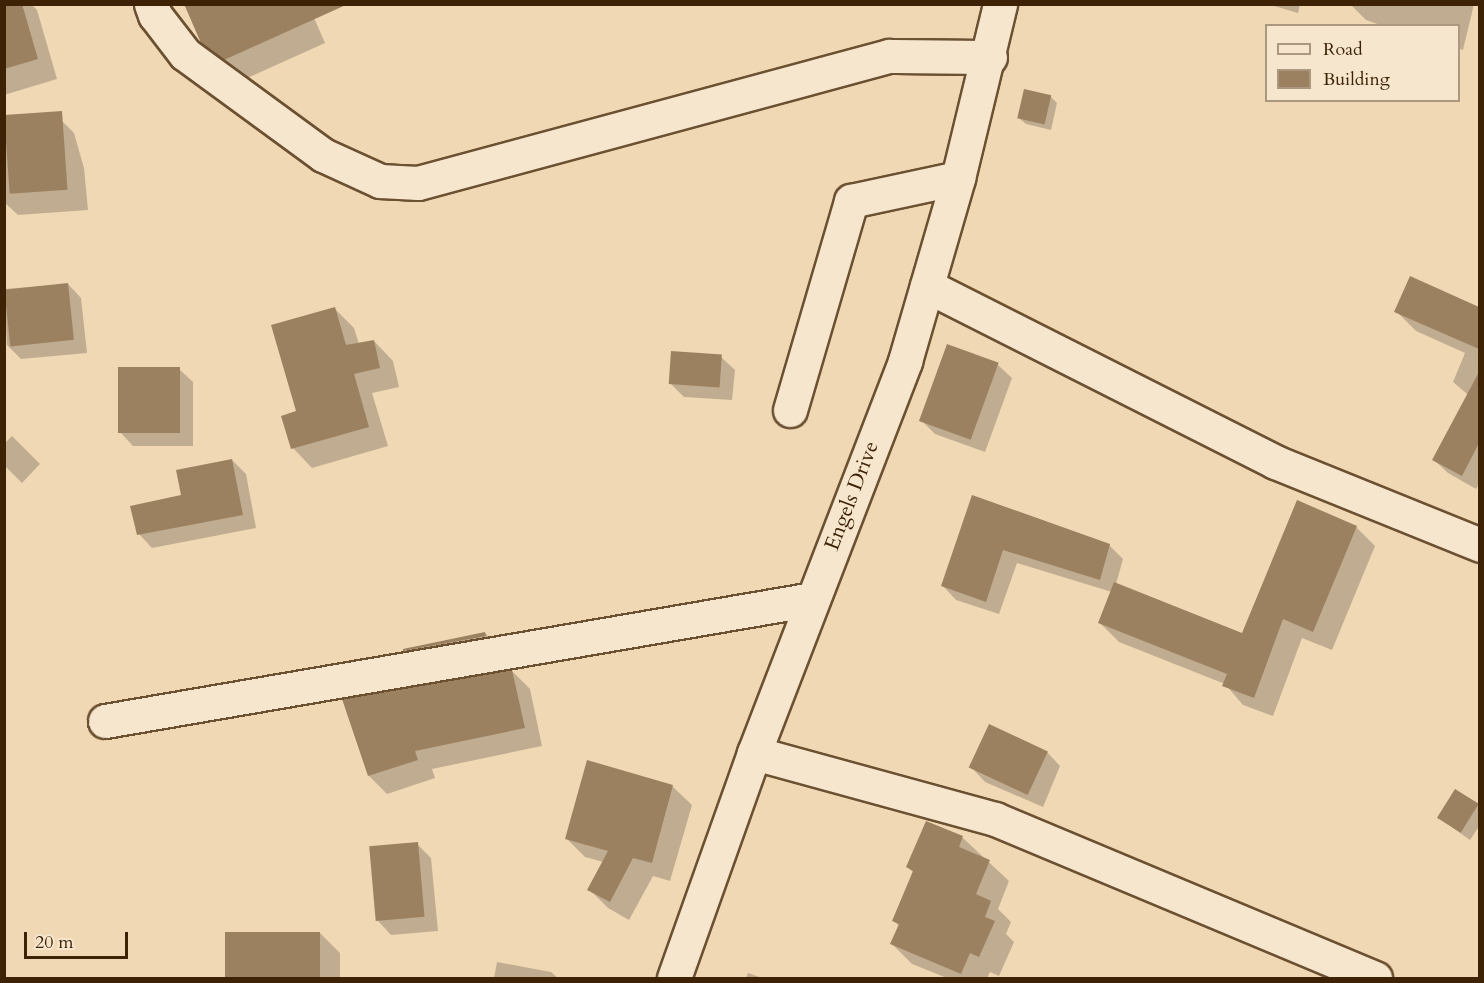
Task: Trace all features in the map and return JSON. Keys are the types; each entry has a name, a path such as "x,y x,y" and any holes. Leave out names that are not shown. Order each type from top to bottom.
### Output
{"street":[{"path":"151,4 155,15 184,54 323,155 389,181 418,183 889,56 990,57"},
{"name":"Engels Drive","path":"674,978 754,753 905,360 958,178 990,57 1000,4"},
{"path":"790,410 850,201 958,178"},
{"path":"927,286 1275,462 1479,546"},
{"path":"105,720 813,599"},
{"path":"754,753 995,819 1375,978"}],"building":[{"path":"4,4 22,4 38,59 4,69"},
{"path":"184,4 348,4 224,60 201,43"},
{"path":"1024,89 1051,95 1045,125 1017,118"},
{"path":"62,111 68,190 10,194 4,115"},
{"path":"1410,276 1479,307 1479,349 1394,312"},
{"path":"68,283 74,340 10,346 4,290"},
{"path":"335,307 346,345 374,340 380,368 354,374 369,427 291,449 281,416 296,411 271,325"},
{"path":"947,344 999,363 971,440 919,421"},
{"path":"671,351 722,355 720,387 669,384"},
{"path":"118,367 180,367 180,433 118,433"},
{"path":"1479,372 1479,443 1462,476 1432,460"},
{"path":"232,459 243,515 137,535 130,506 181,495 176,470"},
{"path":"972,495 1110,544 1100,580 1003,550 986,602 941,586"},
{"path":"1297,500 1357,526 1313,632 1283,619 1254,698 1222,686 1227,674 1098,623 1114,582 1242,633"},
{"path":"485,632 486,636 403,651 403,649"},
{"path":"512,670 525,728 415,751 418,760 368,776 342,699"},
{"path":"989,724 1048,751 1028,795 969,768"},
{"path":"587,760 673,785 652,863 633,858 610,902 587,890 608,851 565,839"},
{"path":"1455,789 1479,804 1461,833 1437,818"},
{"path":"926,821 963,836 959,847 990,860 976,894 991,901 985,917 995,921 979,957 970,953 961,974 890,944 899,924 892,921 913,871 906,867"},
{"path":"418,842 425,917 376,921 369,846"},
{"path":"225,932 320,932 320,978 225,978"}]}
